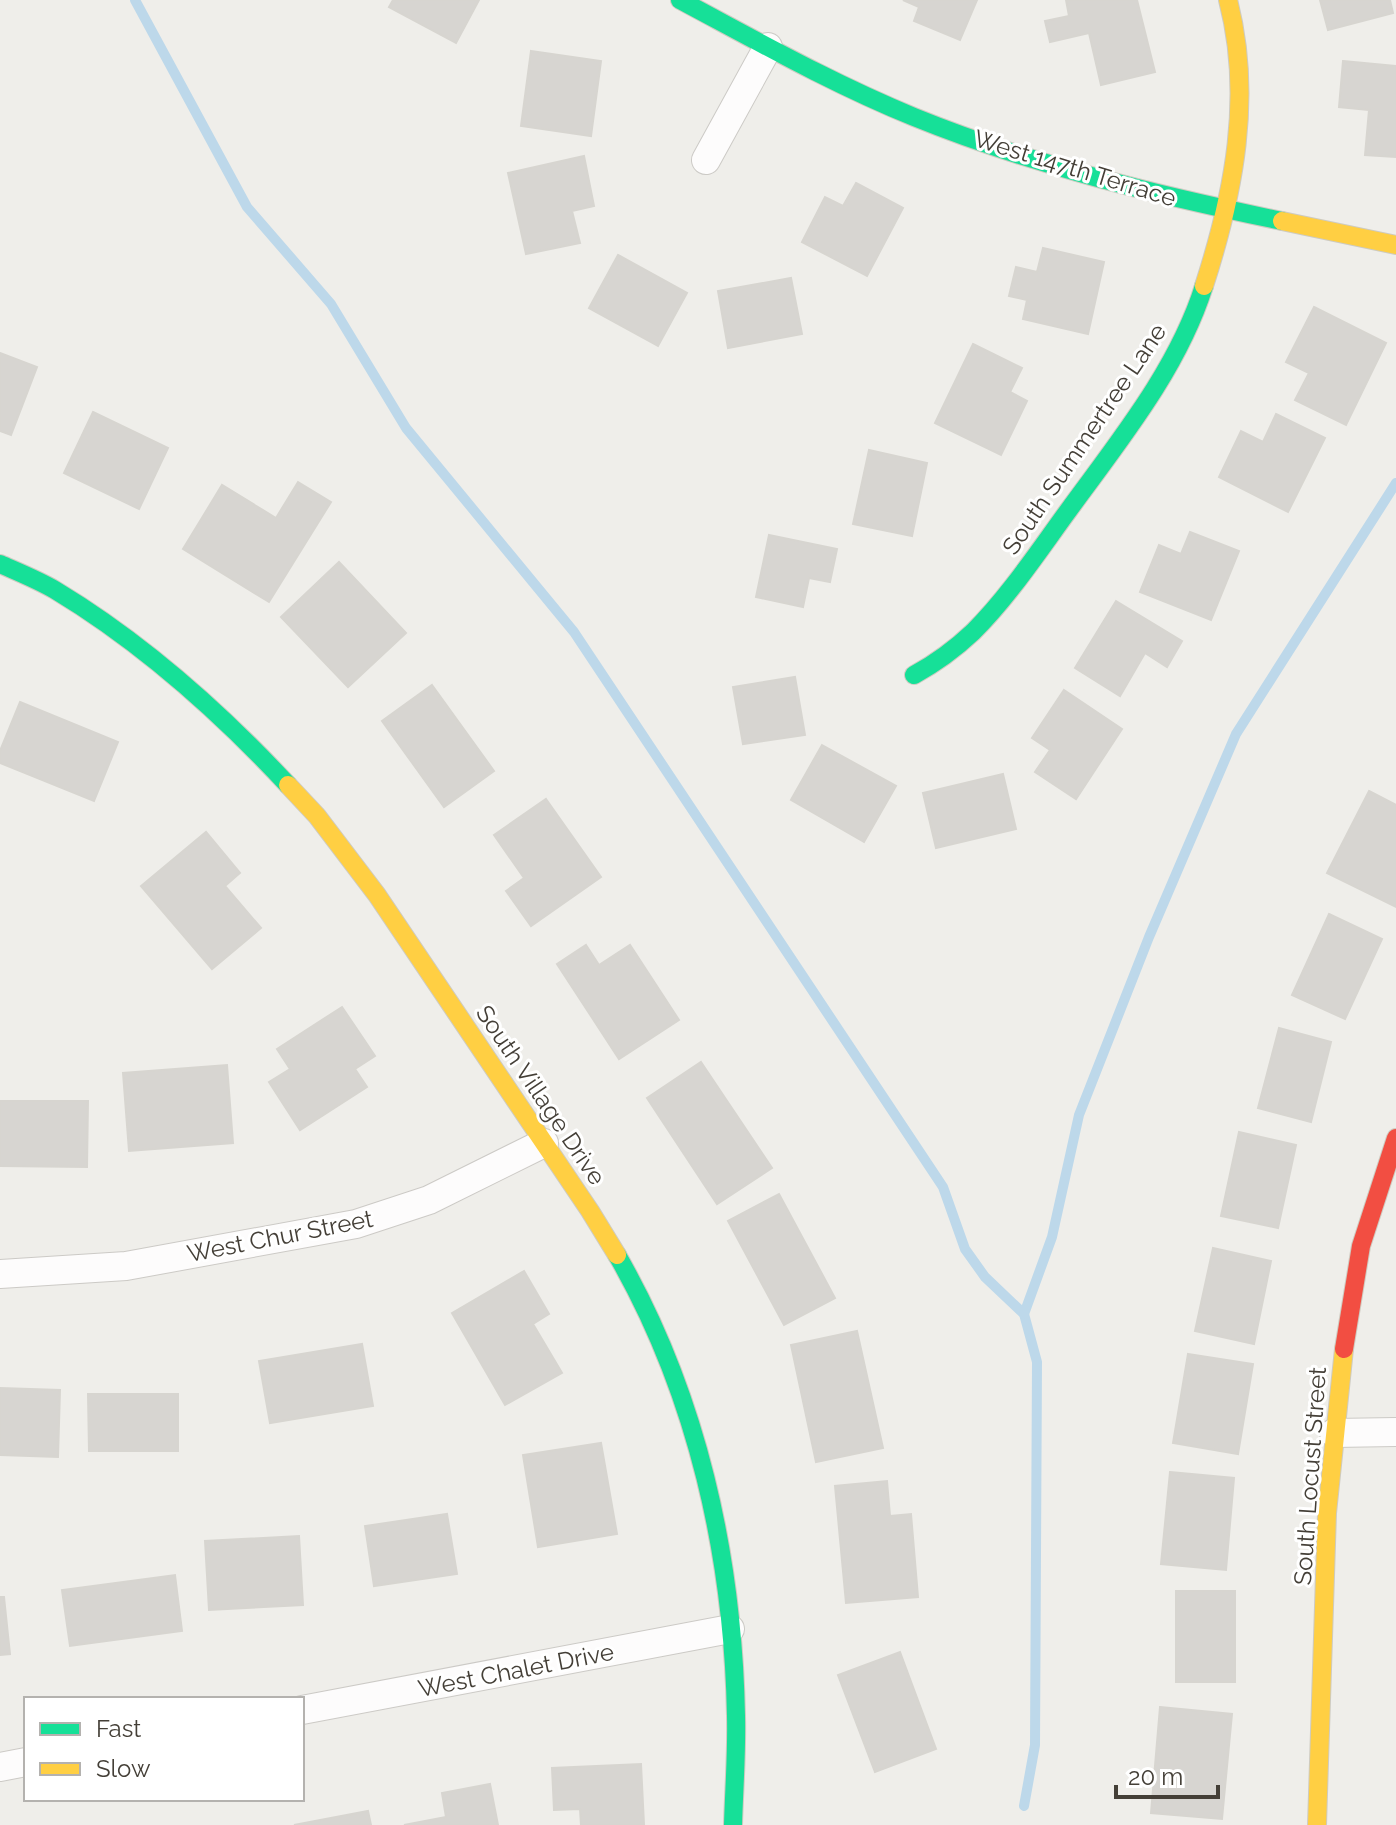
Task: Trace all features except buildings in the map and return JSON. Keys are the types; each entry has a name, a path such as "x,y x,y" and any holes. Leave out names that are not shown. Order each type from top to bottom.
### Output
{"street":[{"name":"West 147th Terrace","path":"680,0 768,47 914,117 1036,161 1169,198 1396,245"},
{"name":"South Summertree Lane","path":"914,675 939,662 968,639 1010,589 1092,480 1173,359 1199,306 1225,209 1237,141 1240,60 1228,0"},
{"path":"706,160 768,47"},
{"name":"South Village Drive","path":"0,564 54,589 163,665 240,734 317,816 377,895 590,1211 622,1264 655,1329 677,1385 714,1515 737,1706 733,1825"},
{"name":"South Locust Street","path":"1317,1825 1327,1513 1334,1433 1349,1309 1361,1246 1396,1138"},
{"name":"West Chur Street","path":"0,1274 126,1266 356,1224 429,1200 544,1143"},
{"path":"1334,1433 1396,1432"},
{"name":"West Chalet Drive","path":"304,1710 730,1629"},
{"path":"0,1767 24,1762"}],"waterway":[{"path":"135,0 247,207 331,304 406,428 574,632 943,1187 965,1249 985,1277 1024,1314 1037,1362 1035,1745 1024,1806"},
{"path":"1024,1314 1052,1237 1079,1115 1149,937 1236,734 1396,483"}],"traffic: fast":[{"path":"680,0 854,91 959,134 1095,177 1282,221"},
{"path":"914,675 973,632 1023,573 1163,375 1193,317 1204,286"},
{"path":"0,564 55,590 149,655 235,731 288,785"},
{"path":"617,1255 669,1363 689,1420 718,1536 733,1656 736,1730 733,1825"}],"traffic: slow":[{"path":"1204,286 1224,216 1237,144 1239,72 1228,0"},
{"path":"1282,221 1396,245"},
{"path":"288,785 317,816 377,895 617,1255"},
{"path":"1317,1825 1327,1513 1344,1349"}],"traffic: jam":[{"path":"1344,1349 1361,1246 1396,1138"}]}
